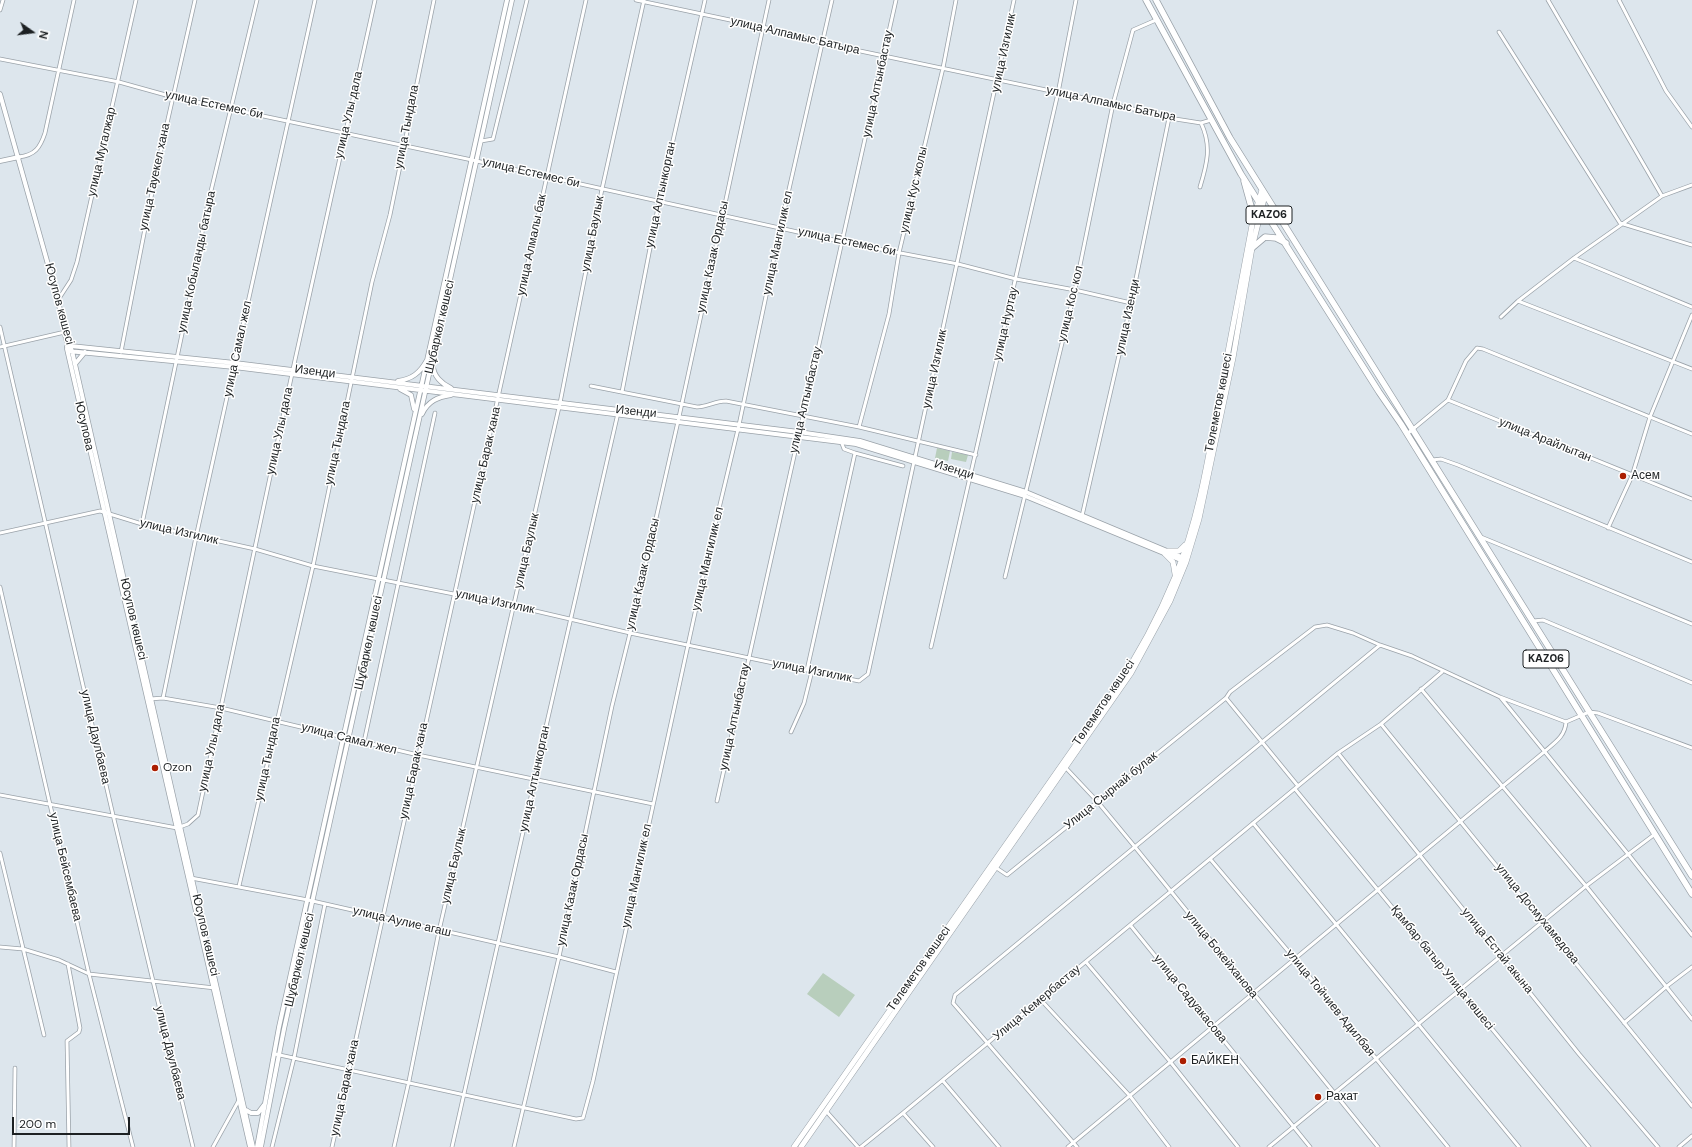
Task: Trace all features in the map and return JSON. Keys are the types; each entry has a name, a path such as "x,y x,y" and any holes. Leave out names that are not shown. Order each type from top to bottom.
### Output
{"highway":[{"name":"KАZ06","path":"1146,0 1241,174 1287,243 1407,434 1692,894"},
{"name":"KАZ06","path":"1156,0 1230,138 1692,876"},
{"path":"1241,174 1250,201 1253,220"},
{"path":"1252,248 1265,237 1276,238 1287,243"}],"main road":[{"name":"Төлеметов көшесі","path":"794,1147 824,1110 996,867 1131,665 1156,619 1184,560 1212,440 1253,220 1264,193"},
{"name":"Төлеметов көшесі","path":"801,1147 824,1110 1141,656 1170,601 1207,485 1260,202"},
{"path":"1167,552 1175,552 1183,549 1188,539"},
{"path":"1167,552 1173,562 1175,578"}],"street":[{"path":"0,10 3,0"},
{"path":"0,161 30,156 40,148 45,133 74,0"},
{"name":"улица Мугалжар","path":"58,300 71,280 77,262 119,82 136,0"},
{"name":"улица Тауекел хана","path":"121,353 156,172 195,0"},
{"name":"улица Кобыланды батыра","path":"142,524 199,253 204,220 257,0"},
{"name":"улица Самал жел","path":"162,698 196,536 315,0"},
{"name":"улица Улы дала","path":"179,827 194,820 198,815 292,371 375,0"},
{"name":"улица Тындала","path":"240,886 276,721 313,566 372,282 390,214 434,0"},
{"name":"Шұбаркөл көшесі","path":"257,1147 344,738 420,420 424,388 507,0"},
{"name":"Шұбаркөл көшесі","path":"474,160 481,140 512,0"},
{"path":"481,140 492,139 527,0"},
{"name":"улица Алмалы бак","path":"499,398 586,0"},
{"name":"улица Алпамыс Батыра","path":"636,0 763,27 822,43 998,79 1169,118 1201,123 1211,120"},
{"name":"улица Алтынкорган","path":"622,392 659,202 692,51 706,0"},
{"name":"улица Казак Ордасы","path":"514,1147 559,957 613,700 630,633 682,404 769,0"},
{"name":"улица Мангилик ел","path":"523,1107 576,1118 583,1118 593,1081 705,567 743,405 780,228 832,0"},
{"name":"улица Алтынбастау","path":"717,801 736,718 747,659 843,242 896,0"},
{"name":"улица Кус жолы","path":"859,426 889,314 899,253 944,68 956,0"},
{"name":"улица Изгилик","path":"104,513 110,516 142,524 255,549 313,566 514,606 747,659 859,681 868,674 1014,0"},
{"name":"улица Нуртау","path":"931,647 1058,93 1076,0"},
{"path":"1548,0 1662,196"},
{"path":"1618,0 1666,91 1692,127"},
{"name":"улица Баулык","path":"394,1147 409,1081 439,931 560,405 602,189 644,1"},
{"name":"улица Кос кол","path":"1005,577 1074,290 1113,104 1133,30 1156,20"},
{"path":"1499,32 1620,223 1692,245"},
{"name":"улица Естемес би","path":"0,59 119,82 173,97 474,160 843,242 958,264 1016,279 1131,303"},
{"name":"Юсупов көшесі","path":"0,94 58,300 66,339"},
{"name":"улица Изенди","path":"1082,516 1131,303 1169,118"},
{"path":"1200,187 1206,168 1208,141 1201,123"},
{"path":"1502,317 1518,301 1620,223 1648,208 1662,196 1692,185"},
{"path":"1574,258 1692,308"},
{"path":"1518,301 1692,369"},
{"path":"1608,528 1632,476 1650,417 1674,362 1692,315"},
{"name":"улица Даулбаева","path":"0,327 113,814 193,1147"},
{"path":"0,347 65,332"},
{"name":"Юсупова","path":"66,339 104,513"},
{"path":"1407,434 1448,400 1466,361 1477,348 1483,349 1692,434"},
{"name":"Юсупов көшесі","path":"69,349 75,365 110,516 239,1100 252,1147"},
{"name":"Изенди","path":"69,349 85,352 121,353"},
{"name":"Изенди","path":"69,349 292,371 499,398 841,440 860,441 915,460 1026,494 1082,516 1184,560"},
{"path":"75,365 85,352"},
{"path":"390,384 410,379 416,375 431,357"},
{"path":"431,357 433,369 441,382 455,392"},
{"path":"390,384 411,395 414,406 414,418"},
{"path":"591,386 703,407 717,401 726,401 859,426 976,455"},
{"name":"Шұбаркөл көшесі","path":"310,901 349,739 414,418 424,388"},
{"path":"420,420 428,405 435,399 455,392"},
{"name":"улица Барак хана","path":"332,1147 418,755 499,398"},
{"name":"улица Арайлытан","path":"1448,400 1632,476 1692,499"},
{"name":"улица Алтынкорган","path":"452,1147 570,619 618,412"},
{"path":"364,742 435,413"},
{"path":"841,440 844,449 903,466"},
{"path":"807,670 855,453"},
{"path":"1432,460 1440,459 1458,465 1692,562"},
{"path":"0,533 95,511 104,513"},
{"name":"Юсупов көшесі","path":"104,513 146,699 179,827"},
{"path":"1479,536 1692,624"},
{"name":"улица Бейсембаева","path":"0,587 89,974 133,1147"},
{"path":"1532,621 1544,620 1692,683"},
{"name":"Улица Сырнай булак","path":"996,867 1007,875 1226,698 1230,692 1271,659 1316,627 1327,625 1353,633 1380,645 1412,656 1442,672 1500,697 1566,722"},
{"path":"1077,1147 953,1003 955,995 1380,645"},
{"path":"791,732 804,703 812,671"},
{"name":"Улица Кемербастау","path":"859,1147 988,1044 1211,860 1298,786 1338,754 1381,724 1442,672"},
{"path":"1421,690 1586,886 1692,1019"},
{"path":"1500,697 1692,935"},
{"name":"улица Самал жел","path":"146,699 162,698 221,708 418,755 477,766 593,793 653,804"},
{"path":"1226,698 1298,786"},
{"path":"1068,1147 1561,738 1566,730 1566,722 1589,712 1598,712 1691,748 1692,742"},
{"name":"улица Досмухамедова","path":"1381,724 1544,922 1692,1106"},
{"name":"улица Естай акына","path":"1338,754 1420,854 1579,1054 1658,1147"},
{"name":"улица Бокейханова","path":"1064,766 1097,801 1135,847 1378,1147"},
{"name":"Қамбар батыр Улица көшесі","path":"1295,789 1589,1147"},
{"path":"0,795 179,827"},
{"path":"1253,823 1519,1147"},
{"path":"1269,1147 1294,1128 1586,886 1655,834"},
{"path":"0,852 44,1034"},
{"name":"улица Тойчиев Адилбая","path":"1211,860 1294,958 1448,1147"},
{"name":"улица Аулие агаш","path":"190,879 240,886 325,904 559,957 616,972"},
{"path":"272,1147 294,1058 325,904"},
{"name":"улица Садуакасова","path":"1131,926 1310,1147"},
{"path":"0,947 23,950 68,964 89,974 214,988"},
{"path":"1086,962 1171,1063 1238,1147"},
{"path":"68,964 80,1028 78,1032 67,1041 68,1147"},
{"path":"1624,1023 1667,986 1692,967"},
{"name":"Юсупов көшесі","path":"214,988 246,1110 252,1147"},
{"path":"1041,1000 1130,1096 1169,1147"},
{"path":"277,1054 409,1081 523,1107"},
{"name":"Шұбаркөл көшесі","path":"261,1147 277,1054"},
{"path":"14,1147 15,1068"},
{"path":"943,1081 999,1147"},
{"path":"214,1147 239,1100"},
{"path":"246,1110 251,1113 258,1113 263,1108 266,1101"},
{"path":"824,1110 859,1147"},
{"path":"903,1113 933,1147"},
{"path":"1678,1147 1692,1136"}],"green space":[{"path":"937,448 950,451 948,461 935,458"},
{"path":"952,452 968,455 966,462 951,459"},
{"path":"823,973 855,995 839,1017 807,994"}],"place":[{"name":"Асем","path":"1623,476"},
{"name":"Ozon","path":"155,768"},
{"name":"БАЙКЕН","path":"1183,1061"},
{"name":"Рахат","path":"1318,1097"}]}
